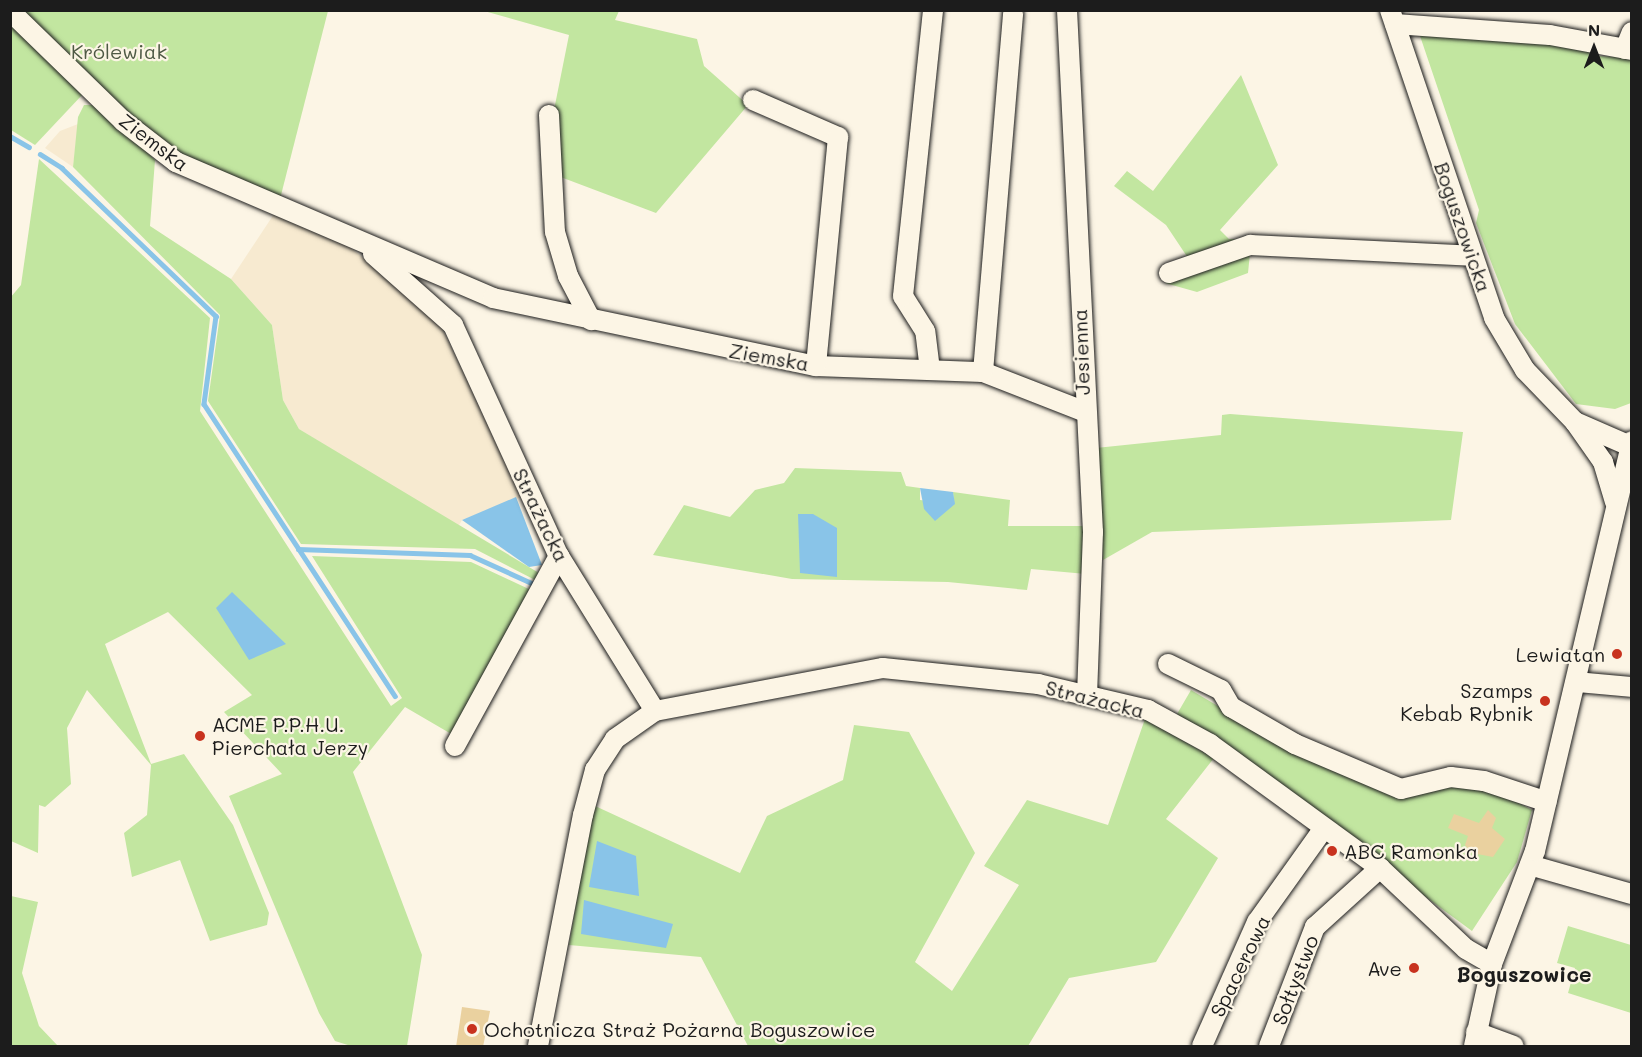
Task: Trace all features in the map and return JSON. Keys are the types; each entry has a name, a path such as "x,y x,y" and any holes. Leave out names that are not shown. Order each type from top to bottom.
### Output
{"street":[{"path":"930,370 925,331 903,296 933,10"},
{"name":"Jesienna","path":"1067,10 1083,411 1094,532 1087,693"},
{"name":"Ziemska","path":"10,11 123,121 176,162 455,283 524,308 816,366 982,372 1083,411"},
{"path":"982,372 1013,13"},
{"path":"1393,17 1629,43"},
{"name":"Boguszowicka","path":"1393,17 1472,255 1510,348 1575,422 1596,453 1621,511"},
{"path":"753,100 838,137 816,366"},
{"path":"549,115 555,232 568,276 591,320"},
{"name":"Ziemska","path":"359,243 441,312"},
{"path":"1169,273 1250,245 1472,255"},
{"path":"441,312 455,283"},
{"name":"Strażacka","path":"441,312 467,353 559,556 655,711"},
{"name":"Boguszowicka","path":"1575,422 1630,449"},
{"path":"1514,1047 1475,1039 1492,964 1530,865 1621,511 1630,449 1596,453"},
{"path":"455,746 559,556"},
{"path":"1168,664 1221,690 1231,707 1295,744 1401,789 1451,777 1484,781 1547,802"},
{"name":"Strażacka","path":"538,1047 595,770 615,739 655,711 883,668 1087,693 1148,710 1210,744 1380,868 1466,949 1492,964"},
{"path":"1577,682 1632,687"},
{"name":"Spacerowa","path":"1202,1047 1257,922 1324,828"},
{"path":"1530,865 1632,894"},
{"name":"Sołtystwo","path":"1269,1047 1316,927 1380,868"}],"shaded area":[{"path":"78,124 73,167 45,148 60,131"},
{"path":"274,214 343,242 435,314 524,496 462,520 458,527 299,429 283,400 272,325 231,279"}],"green space":[{"name":"Królewiak","path":"23,11 328,11 280,199 176,156 98,89"},
{"path":"484,11 619,11 615,20 697,39 704,66 748,105 656,213 542,170 569,35"},
{"path":"10,17 83,94 35,145 11,130"},
{"path":"1418,30 1589,46 1599,56 1631,58 1631,403 1615,409 1576,404 1515,324 1476,223 1479,210"},
{"path":"1241,75 1278,165 1220,230 1229,239 1249,240 1188,258 1166,225 1114,186 1127,171 1153,191"},
{"path":"84,105 99,105 155,160 150,226 231,279 272,325 283,400 299,429 539,573 537,581 475,549 301,544 208,401 220,315 73,167 78,117"},
{"path":"39,159 210,318 200,411 391,706 402,698 312,556 471,562 533,591 453,735 405,707 353,772 422,955 407,1046 351,1046 335,1041 319,1013 229,796 282,774 224,712 252,695 168,612 105,644 151,764 184,754 233,825 269,913 267,925 210,941 180,860 132,877 124,833 147,815 151,765 87,690 67,728 71,784 45,807 39,805 38,853 11,841 10,298 21,285"},
{"path":"1250,253 1248,273 1197,292 1165,283"},
{"path":"1222,415 1463,432 1451,520 1152,532 1103,560 1096,448 1221,435"},
{"path":"795,468 901,472 906,486 920,488 920,500 954,504 953,492 1010,500 1008,526 1089,526 1086,574 1031,569 1027,590 948,582 792,579 653,555 684,505 730,517 755,490 784,483"},
{"path":"1191,690 1268,736 1364,778 1490,788 1532,810 1517,862 1472,931 1177,714"},
{"path":"1145,719 1214,758 1166,819 1218,858 1156,962 1069,978 1028,1046 748,1046 701,957 569,945 593,805 740,873 767,816 843,780 854,725 909,732 975,853 915,962 952,991 1019,885 984,866 1027,800 1108,825"},
{"path":"11,896 38,902 22,973 39,1026 58,1046 11,1046"},
{"path":"1568,926 1631,945 1631,1013 1568,993 1575,968 1557,963"}],"water":[{"path":"920,488 953,492 955,504 935,521 924,509"},
{"path":"516,497 542,565 529,567 462,520"},
{"path":"798,514 813,514 837,528 837,577 800,573"},
{"path":"232,592 286,644 249,660 216,608"},
{"path":"597,841 636,856 639,896 589,887"},
{"path":"584,900 673,924 666,948 581,934"}],"building":[{"path":"1488,810 1496,818 1492,828 1505,839 1493,857 1472,853 1465,845 1468,836 1448,828 1454,814 1479,823"},
{"name":"Ochotnicza Straż Pożarna Boguszowice","path":"462,1007 490,1011 483,1047 456,1047"}],"waterway":[{"path":"10,136 29,147"},
{"path":"40,154 62,168 216,316 204,404 395,696"},
{"path":"298,549 470,555 536,585"}],"place":[{"name":"Lewiatan","path":"1617,654"},
{"name":"Szamps Kebab Rybnik","path":"1545,701"},
{"name":"ACME P.P.H.U. Pierchała Jerzy","path":"200,736"},
{"name":"ABC Ramonka","path":"1332,851"},
{"name":"Ave","path":"1414,968"},
{"name":"Ochotnicza Straż Pożarna Boguszowice","path":"472,1029"}],"district":[{"name":"Boguszowice","path":"1524,974"}]}
